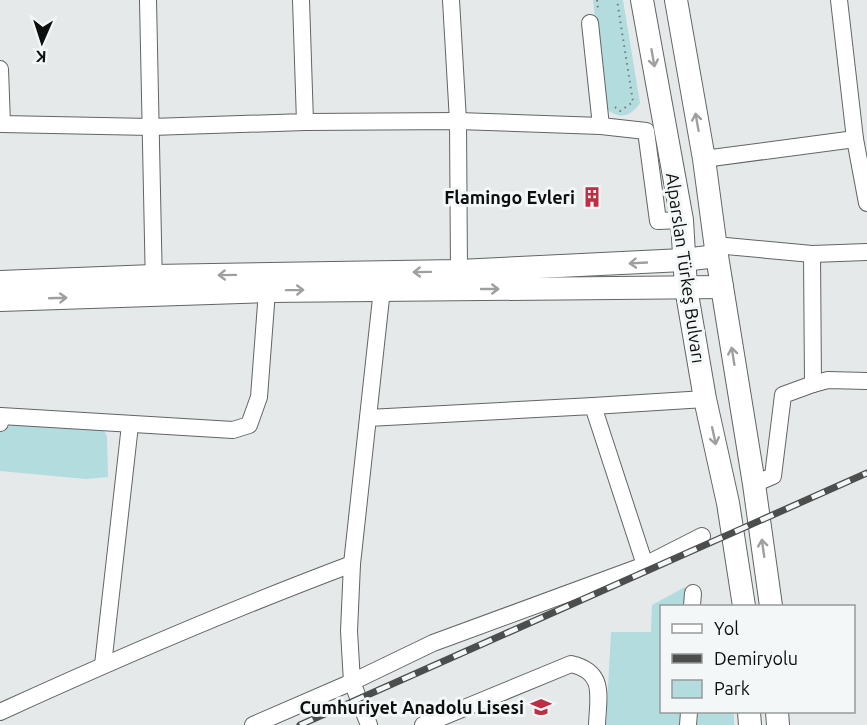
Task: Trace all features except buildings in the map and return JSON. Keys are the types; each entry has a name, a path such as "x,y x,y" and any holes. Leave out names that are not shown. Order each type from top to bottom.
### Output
{"main road":[{"name":"Alparslan Türkeş Bulvarı","path":"642,0 682,220 686,288 705,399 728,503 744,605"},
{"name":"Alparslan Türkeş Bulvarı","path":"676,0 704,159 771,605"},
{"path":"0,300 154,285 683,260 716,250"},
{"path":"0,282 154,285 267,291 722,287"}],"street":[{"path":"301,0 305,122"},
{"path":"451,0 458,121 459,271"},
{"path":"838,0 855,139 867,203"},
{"path":"145,3 151,126 154,285"},
{"path":"594,17 601,126"},
{"path":"0,69 1,124 151,126 458,121 601,126 646,131 658,221 682,220"},
{"path":"704,159 855,139"},
{"path":"716,250 812,254 867,252"},
{"path":"812,254 813,384"},
{"path":"369,725 352,682 349,631 352,564 382,290"},
{"path":"0,423 1,416 233,430 249,425 259,397 267,291"},
{"path":"754,484 773,476 783,396 828,380 867,381"},
{"path":"368,418 705,399"},
{"path":"593,406 645,565"},
{"path":"104,665 130,425"},
{"path":"253,725 352,682 433,643 645,565 702,536"},
{"path":"0,712 245,604 352,564"},
{"path":"423,725 571,664 583,667 592,673 599,686 597,725"}],"path":[{"path":"594,17 597,0"},
{"path":"609,102 620,111 633,102 617,0"}],"green space":[{"path":"593,0 623,0 640,103 632,112 623,116 614,114 604,107"},
{"path":"0,425 103,429 107,436 108,477 86,479 0,471"},
{"path":"685,587 685,605 660,605 660,713 685,713 685,725 606,725 611,632 651,632 652,605"},
{"path":"698,713 734,713 734,725 697,725"}],"railway":[{"path":"300,725 867,473"}],"place":[{"name":"Flamingo Evleri","path":"592,197"},
{"name":"Cumhuriyet Anadolu Lisesi","path":"541,707"}]}
